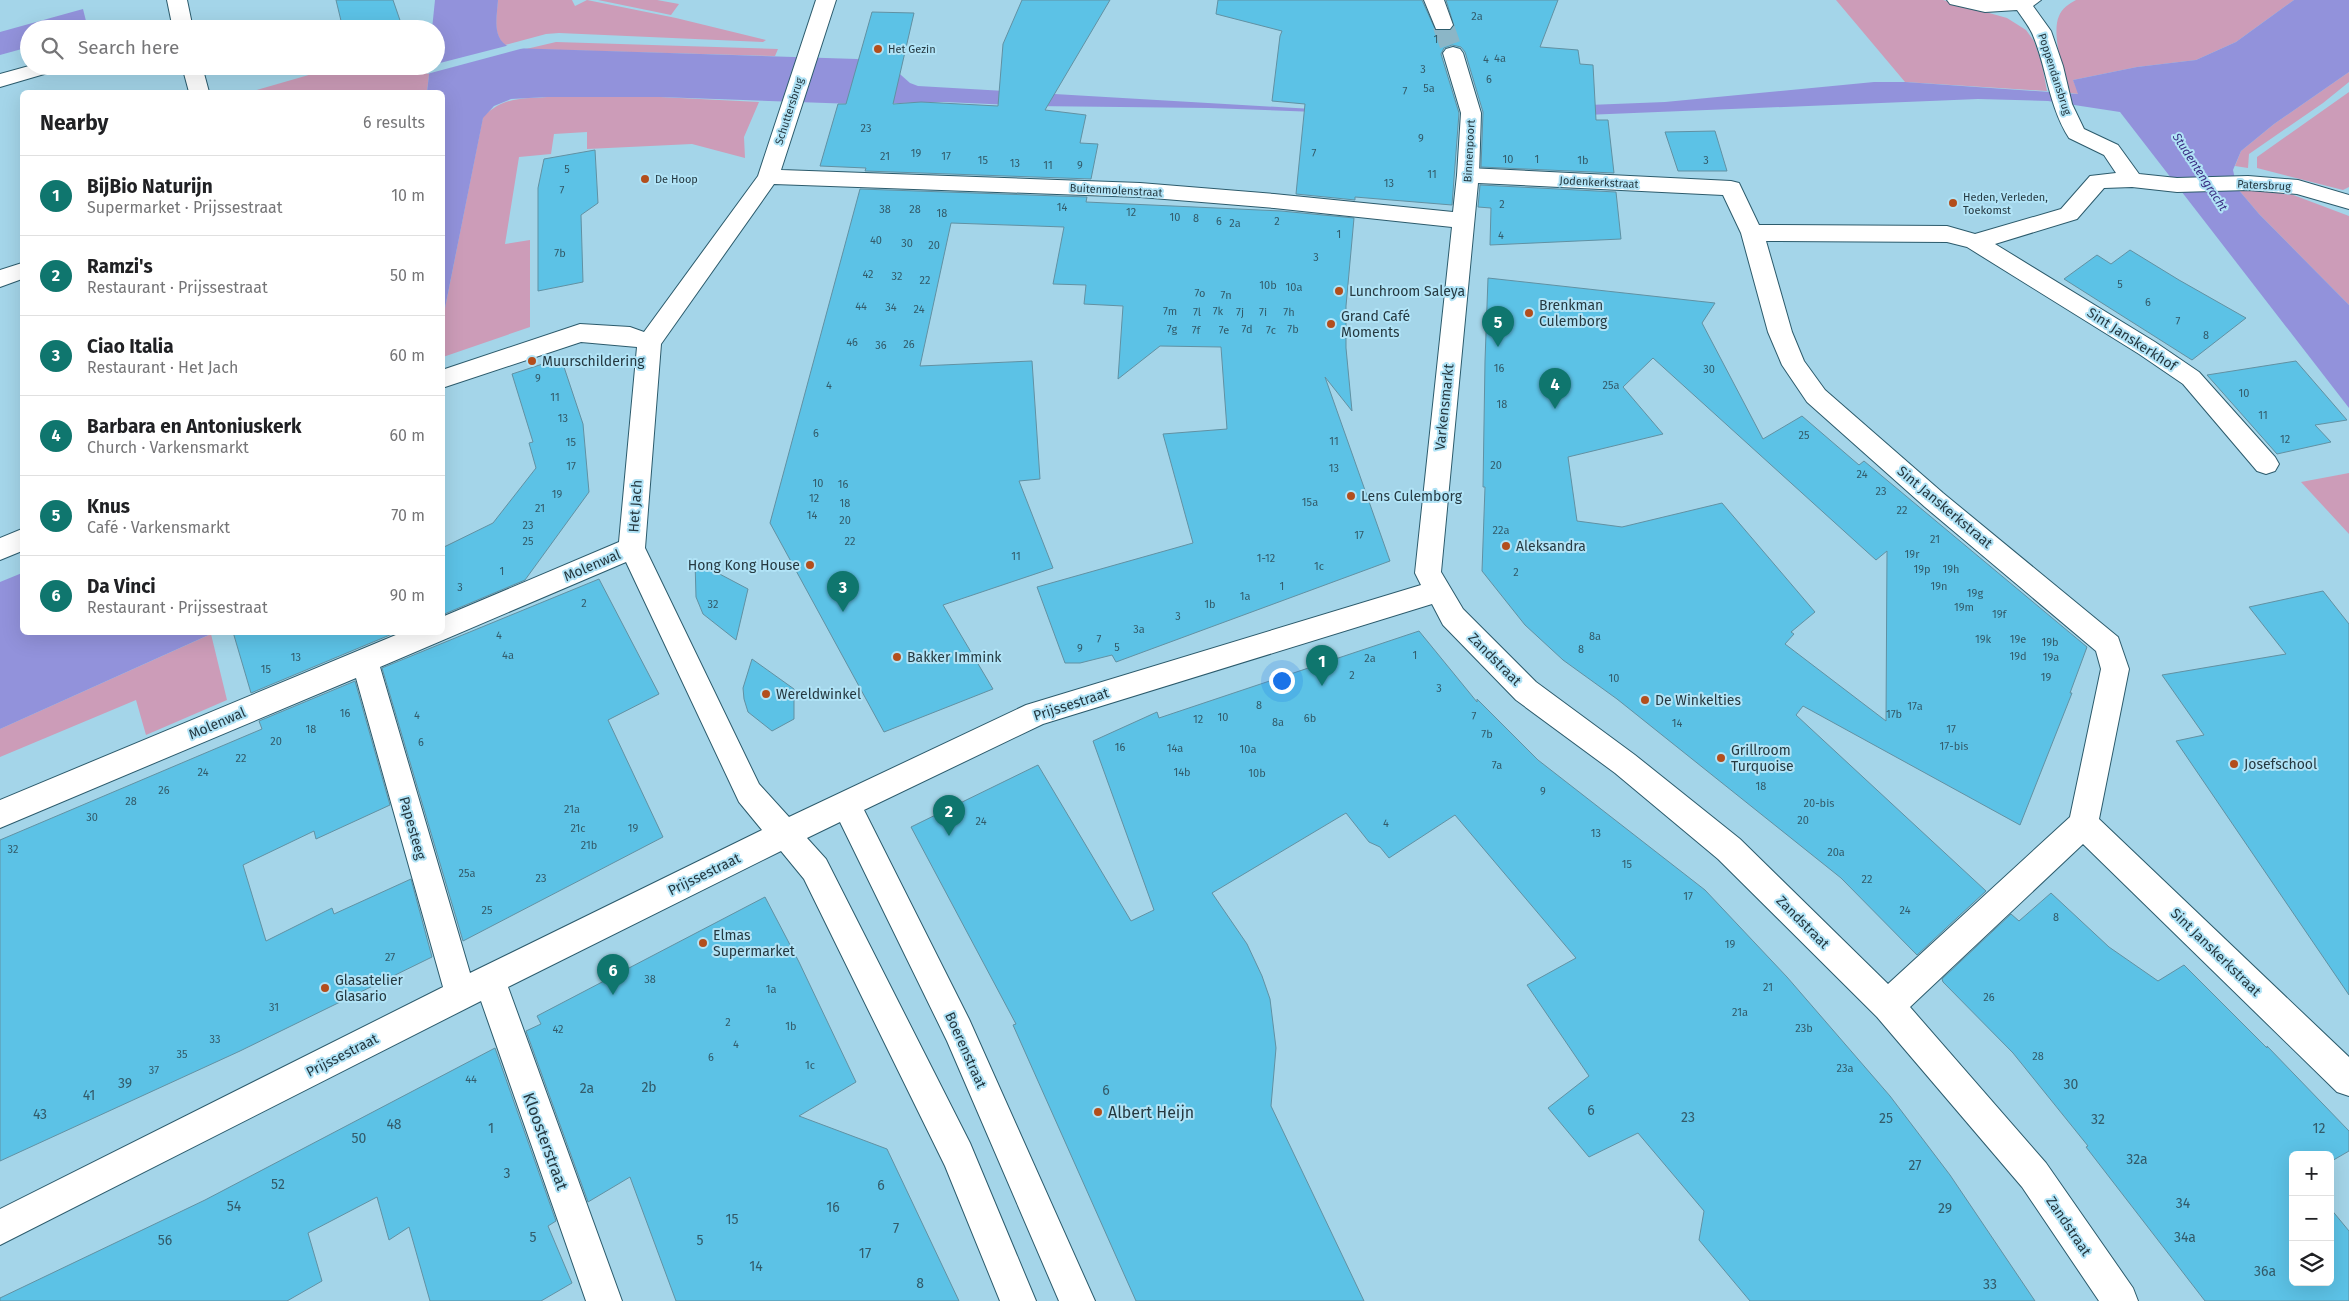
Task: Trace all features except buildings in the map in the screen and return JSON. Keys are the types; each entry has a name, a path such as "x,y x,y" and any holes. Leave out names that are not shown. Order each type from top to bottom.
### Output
{"street":[{"path":"177,0 181,20"},
{"name":"Schuttersbrug","path":"768,176 826,0"},
{"path":"1434,0 1443,25"},
{"path":"1957,0 1992,8 2026,2"},
{"name":"Poppendansbrug","path":"2026,2 2041,31 2054,66 2062,104 2076,133 2111,150 2132,180"},
{"name":"Binnenpoort","path":"1453,53 1471,113 1468,175 1463,221"},
{"path":"0,81 20,75"},
{"path":"194,75 198,90"},
{"name":"Jodenkerkstraat","path":"1468,175 1731,188"},
{"name":"Buitenmolenstraat","path":"768,176 1140,190 1274,201 1463,221"},
{"name":"Het Jach","path":"768,176 649,342 644,382 632,548 750,793 786,834"},
{"path":"1975,242 2069,214 2098,181 2132,180"},
{"name":"Patersbrug","path":"2132,180 2177,184 2248,183 2298,186 2349,202"},
{"name":"Sint Janskerkstraat","path":"1731,188 1752,234 1761,260 1768,295 1780,332 1794,365 1816,396 1934,500 2108,645 2115,668 2083,824 2349,1080"},
{"name":"Varkensmarkt","path":"1437,591 1428,572 1463,221"},
{"name":"Sint Janskerkhof","path":"1752,234 1947,234 1975,242 2191,378 2266,464"},
{"path":"0,278 20,272"},
{"path":"445,378 580,333 630,336 649,342"},
{"path":"0,549 20,541"},
{"name":"Molenwal","path":"445,628 632,548"},
{"name":"Prijssestraat","path":"0,1228 475,988 846,804 1036,714 1437,591"},
{"name":"Zandstraat","path":"1437,591 1453,617 1526,691 1625,764 1729,849 1888,1006 2034,1175 2120,1301"},
{"name":"Molenwal","path":"0,814 427,635"},
{"name":"Papesteeg","path":"365,662 475,988"},
{"name":"Boerenstraat","path":"846,804 958,1030 1077,1301"},
{"path":"1888,1006 2083,824"},
{"path":"786,834 815,869 958,1155 1018,1301"},
{"name":"Kloosterstraat","path":"475,988 604,1301"}],"shaded area":[{"path":"498,0 572,0 575,6 587,0 676,18 766,40 763,42 559,33 546,34 505,45 501,41 497,30"},
{"path":"598,0 657,0 679,4 671,15"},
{"path":"1836,0 1943,0 2007,18 2026,30 2034,41 2042,64 2047,91 1905,82"},
{"path":"2076,0 2294,0 2236,42 2196,60 2137,67 2073,80 2079,94 2069,93 2059,54 2056,33 2060,13 2066,6"},
{"path":"556,42 778,49 775,56 526,49"},
{"path":"2349,72 2349,82 2323,103 2249,154 2248,168 2235,166 2241,151 2274,124"},
{"path":"309,75 429,75 427,90 257,90"},
{"path":"2349,92 2349,187 2343,190 2257,168 2257,157"},
{"path":"547,97 660,97 759,102 744,137 745,158 692,144 587,149 587,132 554,134 551,154 519,157 505,244 530,240 530,327 445,356 445,308 483,117 490,110 505,102"},
{"path":"2237,188 2288,193 2349,216 2349,305 2259,214"},
{"path":"2349,473 2349,534 2301,482"},
{"path":"211,635 227,700 146,735 136,700 0,757 0,729"}],"water":[{"path":"435,0 498,0 496,21 498,34 500,39 511,48 857,59 892,67 910,83 918,86 1449,117 1209,108 1033,106 944,102 854,104 660,97 547,97 511,99 494,106 483,118 445,308 445,90 427,90 429,75 445,75 445,20 433,20"},
{"name":"Studentengracht","path":"2294,0 2349,0 2349,72 2274,124 2241,151 2233,170 2237,188 2259,214 2349,305 2349,408 2120,112 2048,101 1978,99 1488,119 1563,106 1665,102 1874,82 1905,82 2078,94 2073,80 2137,67 2196,60 2236,42"},
{"path":"83,9 86,20 43,20"},
{"path":"20,26 20,49 0,55 0,32"},
{"path":"20,574 20,635 209,635 0,729 0,582"}],"pier":[{"path":"510,45 524,46 524,48 445,69 445,62"}],"tunnel":[{"path":"1443,25 1453,53"}],"place":[{"name":"Het Gezin","path":"878,49"},
{"name":"De Hoop","path":"645,179"},
{"name":"Heden, Verleden, Toekomst","path":"1953,203"},
{"name":"Lunchroom Saleya","path":"1339,291"},
{"name":"Brenkman Culemborg","path":"1529,313"},
{"name":"Grand Café Moments","path":"1331,324"},
{"name":"Knus","path":"1498,347"},
{"name":"Muurschildering","path":"532,361"},
{"name":"Barbara en Antoniuskerk","path":"1555,409"},
{"name":"Lens Culemborg","path":"1351,496"},
{"name":"Aleksandra","path":"1506,546"},
{"name":"Hong Kong House","path":"810,565"},
{"name":"Ciao Italia","path":"843,612"},
{"name":"Bakker Immink","path":"897,657"},
{"name":"BijBio Naturijn","path":"1322,686"},
{"name":"Wereldwinkel","path":"766,694"},
{"name":"De Winkelties","path":"1645,700"},
{"name":"Grillroom Turquoise","path":"1721,758"},
{"name":"Josefschool","path":"2234,764"},
{"name":"Ramzi's","path":"949,836"},
{"name":"Elmas Supermarket","path":"703,943"},
{"name":"Glasatelier Glasario","path":"325,988"},
{"name":"Da Vinci","path":"613,995"},
{"name":"Albert Heijn","path":"1098,1112"}]}
